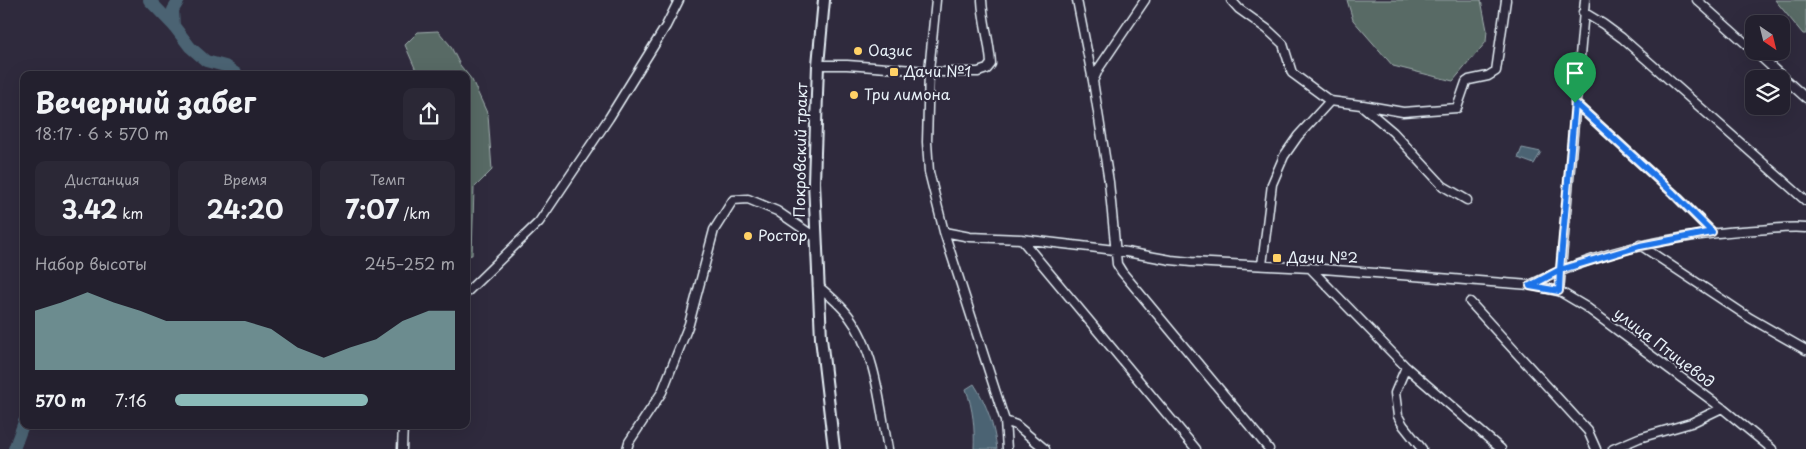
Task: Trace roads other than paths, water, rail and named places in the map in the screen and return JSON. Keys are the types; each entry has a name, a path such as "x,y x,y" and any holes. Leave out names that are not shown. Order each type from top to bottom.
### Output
{"main road":[{"name":"Покровский тракт","path":"823,2 814,139 815,237 821,338 834,449"}],"street":[{"path":"470,289 539,222 609,118 680,0"},
{"path":"936,0 929,71 927,142 929,172 944,232 1005,421 1007,449"},
{"path":"818,65 929,71 978,72 987,69 991,64 982,0"},
{"path":"1077,0 1093,81 1109,182 1117,264 1270,449"},
{"path":"1093,81 1099,68 1145,0"},
{"path":"1231,0 1239,9 1267,29 1283,44 1292,73 1330,102 1403,112 1457,108 1466,82 1493,74 1496,71 1506,0"},
{"path":"1559,291 1585,0"},
{"path":"1697,0 1745,43"},
{"path":"1583,12 1622,38 1806,201"},
{"path":"1764,60 1806,98"},
{"path":"1262,265 1272,184 1284,156 1298,136 1330,102"},
{"path":"1575,103 1673,193 1712,232"},
{"path":"1361,105 1393,132 1442,186 1467,200"},
{"path":"627,449 629,442 662,392 689,324 714,230 733,200 748,199 777,211 815,237"},
{"path":"1530,286 1560,270 1640,246 1712,232 1806,227"},
{"name":"улица Птицевод","path":"944,232 970,237 1021,240 1115,250 1177,261 1310,268 1530,286 1559,291 1586,307 1722,408 1772,449"},
{"path":"1021,240 1196,449"},
{"path":"1640,246 1750,318 1806,350"},
{"path":"1310,268 1406,367 1501,449"},
{"path":"818,286 838,303 850,317 863,340 877,386 888,449"},
{"path":"1470,302 1588,431 1596,449"},
{"path":"1406,367 1395,393 1398,416 1422,449"},
{"path":"1613,449 1639,438 1691,423 1722,408"},
{"path":"1005,421 1016,425 1046,449"},
{"path":"402,449 403,429"}],"water":[{"path":"1522,148 1541,152 1534,164 1518,158"},
{"path":"974,384 983,399 989,415 997,449 974,449 973,419 966,389"}],"waterway":[{"path":"149,0 174,26 190,47 206,61 225,66 232,71"},
{"path":"174,26 173,10 179,0"},
{"path":"14,449 21,429"}],"place":[{"name":"Оазис","path":"858,51"},
{"name":"Дачи №1","path":"894,72"},
{"name":"Три лимона","path":"854,95"},
{"name":"Ростор","path":"748,236"},
{"name":"Дачи №2","path":"1277,258"}]}
